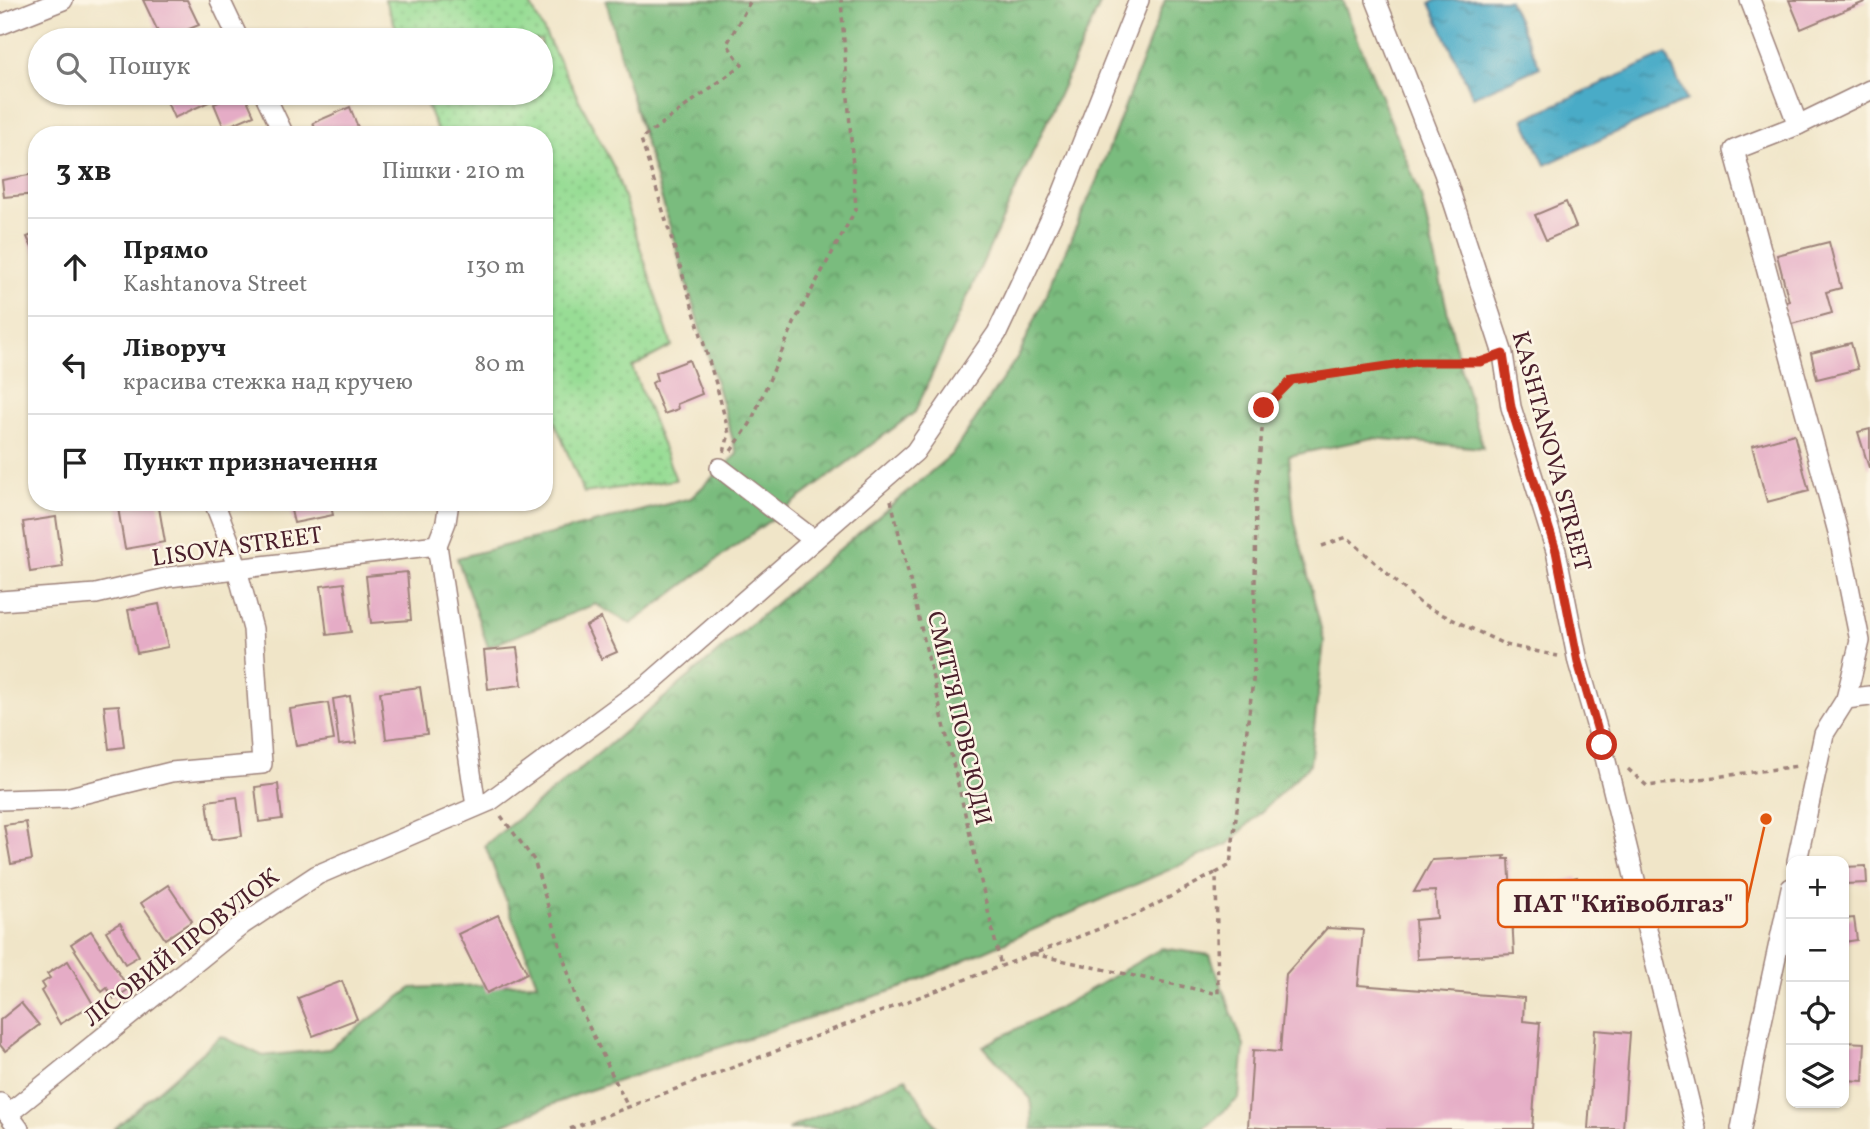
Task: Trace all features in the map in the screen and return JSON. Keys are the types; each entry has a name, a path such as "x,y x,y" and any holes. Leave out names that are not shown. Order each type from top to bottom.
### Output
{"street":[{"path":"0,25 63,0"},
{"path":"220,0 233,28"},
{"name":"ЛІСОВИЙ ПРОВУЛОК","path":"9,1116 243,924 317,875 483,804 650,683 915,452 998,333 1060,199 1139,0"},
{"name":"KASHTANOVA STREET","path":"1376,0 1444,173 1503,354 1511,407 1556,551 1578,662 1602,745 1696,1129"},
{"path":"1750,0 1798,125"},
{"path":"1798,856 1824,734 1846,699 1860,641 1838,532 1734,150 1798,125 1870,90"},
{"path":"270,105 280,126"},
{"path":"720,468 814,540"},
{"path":"0,800 66,798 171,772 262,764 253,629 237,568 217,511"},
{"path":"448,511 437,545 483,804"},
{"name":"LISOVA STREET","path":"0,601 96,594 169,577 437,545"},
{"path":"1846,699 1870,696"},
{"path":"1741,1129 1786,911"}],"path":[{"path":"720,468 729,434 641,139 742,65 727,44 751,0"},
{"path":"720,468 750,424 796,318 856,209 841,0"},
{"path":"570,1129 1136,915 1230,865 1254,673 1256,495 1264,408 1292,380 1415,362 1480,362 1503,354"},
{"name":"СМІТТЯ ПОВСЮДИ","path":"885,478 1001,967"},
{"path":"1322,546 1347,537 1422,605 1506,645 1578,662"},
{"path":"1602,745 1647,786 1818,763"},
{"path":"483,804 534,860 577,1002 628,1107"},
{"path":"1033,954 1218,995 1216,873"}],"green space":[{"path":"385,0 528,0 542,28 396,28"},
{"path":"606,0 1102,0 915,412 631,624 595,604 488,647 457,558 691,498 737,454 625,74"},
{"path":"1165,0 1342,0 1421,196 1459,362 1483,448 1372,438 1289,456 1294,518 1324,641 1310,764 1228,844 903,987 581,1093 492,1129 114,1129 221,1036 263,1056 329,1049 412,988 537,983 485,845 579,770 952,454 1020,353 1096,182"},
{"path":"553,49 615,170 672,346 632,367 676,480 584,493 553,418 553,126 435,126 427,105 553,105"},
{"path":"1162,948 1210,955 1244,1046 1239,1098 1203,1129 1032,1129 1031,1099 983,1046 1060,1007"},
{"path":"906,1078 938,1129 788,1129"}],"water":[{"path":"1437,0 1509,0 1540,67 1473,97 1430,3"},
{"path":"1666,54 1687,100 1545,165 1524,119"}],"building":[{"path":"143,0 187,0 199,25 192,28 156,28"},
{"path":"1789,0 1869,0 1801,29"},
{"path":"168,105 202,105 174,118"},
{"path":"214,105 249,105 254,115 223,126"},
{"path":"350,107 357,126 314,126 313,123"},
{"path":"28,175 28,195 4,197 2,180"},
{"path":"1566,202 1576,227 1546,240 1535,215"},
{"path":"1829,242 1841,288 1826,292 1832,313 1788,325 1782,303 1789,301 1777,255"},
{"path":"1851,343 1858,369 1817,379 1811,353"},
{"path":"689,360 702,394 677,404 678,409 664,414 652,383 657,380 655,373"},
{"path":"1870,429 1870,468 1869,468 1858,432"},
{"path":"1794,434 1809,491 1767,502 1752,446"},
{"path":"119,511 160,511 165,542 125,549"},
{"path":"291,511 332,511 333,515 294,523"},
{"path":"56,517 63,567 30,572 23,522"},
{"path":"407,572 411,620 371,623 366,576"},
{"path":"344,583 351,632 327,635 321,586"},
{"path":"159,604 168,647 137,653 128,610"},
{"path":"601,618 617,652 601,659 586,626"},
{"path":"517,648 522,685 488,689 484,651"},
{"path":"420,687 427,734 386,739 380,692"},
{"path":"350,696 356,743 339,745 333,699"},
{"path":"328,703 334,740 296,746 290,709"},
{"path":"119,705 124,747 109,749 104,706"},
{"path":"278,784 282,819 259,822 255,787"},
{"path":"237,797 242,836 212,840 207,801"},
{"path":"26,822 32,860 11,864 4,825"},
{"path":"1505,856 1504,859 1509,859 1514,954 1417,959 1415,920 1437,918 1435,891 1414,892 1432,860"},
{"path":"1866,866 1867,883 1849,884 1849,867"},
{"path":"1577,877 1587,918 1567,924 1562,903 1545,907 1541,890"},
{"path":"168,885 192,921 165,939 141,903"},
{"path":"498,915 527,973 487,993 458,934"},
{"path":"1849,918 1854,918 1857,940 1849,941"},
{"path":"120,923 139,956 125,964 106,931"},
{"path":"1327,928 1363,930 1358,985 1524,998 1523,1021 1540,1023 1532,1129 1248,1127 1253,1050 1280,1052 1286,974"},
{"path":"91,931 129,989 114,999 107,988 102,992 71,944"},
{"path":"68,961 93,1004 60,1024 41,991 45,988 42,983 50,978 47,974"},
{"path":"342,981 357,1019 313,1036 298,998"},
{"path":"21,1003 39,1025 5,1051 0,1045 0,1020"},
{"path":"1595,1030 1630,1033 1623,1129 1588,1129"},
{"path":"1849,1042 1865,1043 1863,1081 1849,1080"}],"place":[{"name":"ПАТ \"Київоблгаз\"","path":"1766,819"}],"route":[{"path":"1264,408 1292,380 1415,362 1480,362 1503,354 1511,407 1556,551 1578,662 1602,745"}]}
